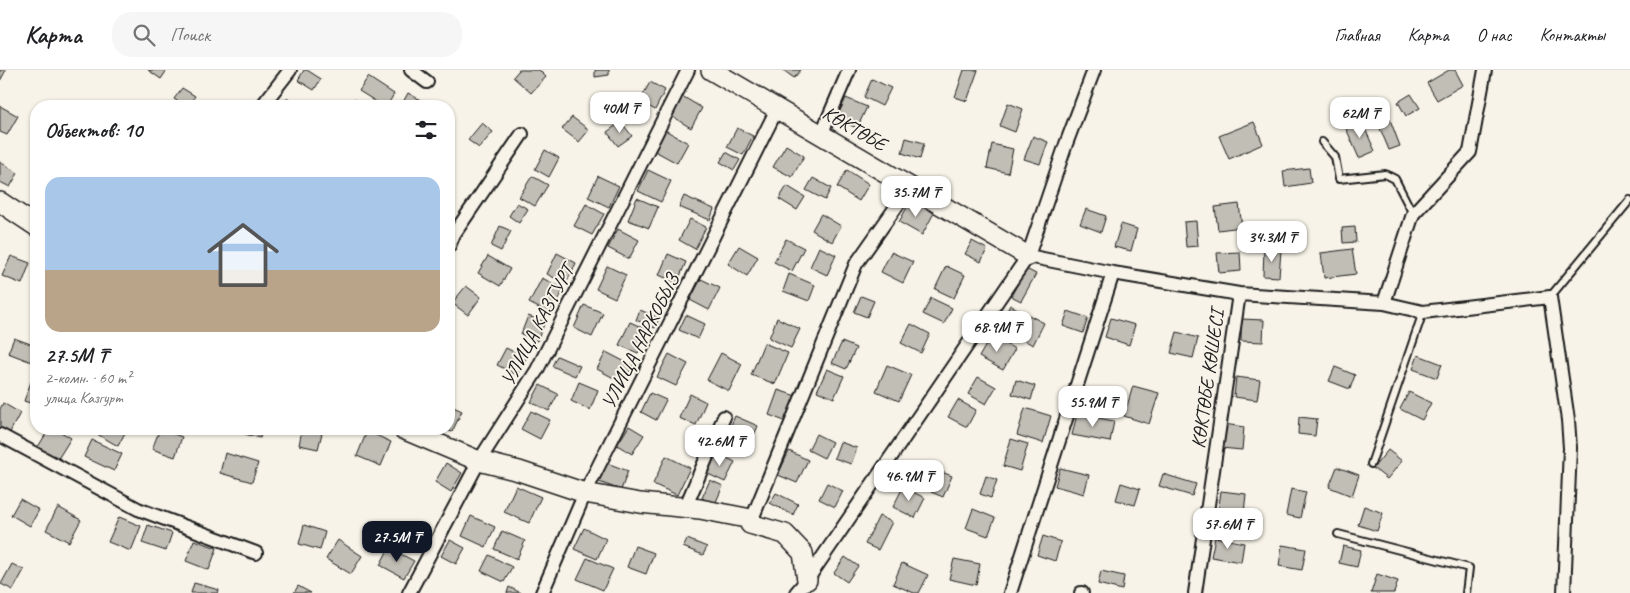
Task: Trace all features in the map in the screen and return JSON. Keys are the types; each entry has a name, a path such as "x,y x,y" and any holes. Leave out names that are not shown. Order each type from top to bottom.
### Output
{"street":[{"path":"267,100 290,70"},
{"path":"411,70 427,82"},
{"name":"УЛИЦА КАЗГУРТ","path":"409,593 479,461 537,370 688,70"},
{"name":"КӨКТӨБЕ","path":"711,70 1028,256"},
{"path":"821,135 849,70"},
{"path":"802,588 1028,256 1066,144 1094,70"},
{"path":"1384,302 1413,214 1470,152 1485,70"},
{"name":"УЛИЦА НАРКОБЫЗ","path":"542,593 585,493 777,109"},
{"path":"455,233 522,134"},
{"path":"750,524 856,264 910,187"},
{"path":"0,202 30,222"},
{"name":"КӨКТӨБЕ КӨШЕСІ","path":"1028,256 1113,273 1239,294 1195,593"},
{"path":"1010,593 1113,273"},
{"path":"1239,294 1384,302 1423,312 1550,296 1568,420 1570,448 1564,593"},
{"path":"685,508 724,417"},
{"path":"0,435 138,509 256,553"},
{"path":"417,435 479,461 519,471 585,493 751,519 750,524"},
{"path":"750,524 785,534 803,553 802,588"}],"lane":[{"path":"1322,142 1335,157 1339,179 1386,174 1395,179 1413,214"},
{"path":"1550,296 1630,200"},
{"path":"1372,464 1423,312"},
{"path":"1338,534 1469,568 1466,593"}],"building":[{"path":"0,70 6,70 0,81"},
{"path":"148,70 167,70 161,79"},
{"path":"304,70 321,79 314,90 298,80"},
{"path":"519,70 539,70 546,77 531,93 513,77"},
{"path":"595,70 609,70 609,75 595,77"},
{"path":"783,70 801,70 794,78"},
{"path":"964,70 978,70 967,101 955,97"},
{"path":"1449,70 1455,70 1463,85 1437,100 1427,83"},
{"path":"368,77 394,94 390,100 373,100 359,91"},
{"path":"872,79 891,88 882,106 864,97"},
{"path":"650,82 665,90 655,110 640,101"},
{"path":"182,88 195,96 192,100 174,99"},
{"path":"408,93 420,100 404,100"},
{"path":"1411,94 1420,108 1406,116 1398,102"},
{"path":"682,96 702,108 691,128 671,116"},
{"path":"846,98 867,107 857,128 836,119"},
{"path":"1008,103 1023,109 1015,132 1000,126"},
{"path":"0,106 18,116 7,135 0,132"},
{"path":"572,117 589,130 579,142 562,129"},
{"path":"1389,117 1400,146 1389,150 1377,121"},
{"path":"1361,120 1375,151 1359,158 1345,126"},
{"path":"621,122 632,136 618,146 607,132"},
{"path":"1254,122 1263,144 1229,159 1219,136"},
{"path":"482,123 493,132 479,148 468,140"},
{"path":"737,128 753,136 743,155 727,147"},
{"path":"665,130 688,143 677,163 653,150"},
{"path":"1033,136 1048,142 1040,164 1024,159"},
{"path":"906,138 924,143 920,159 902,153"},
{"path":"992,144 1013,149 1008,173 987,168"},
{"path":"786,145 804,156 792,177 773,167"},
{"path":"545,150 559,158 549,177 535,169"},
{"path":"726,152 740,160 734,170 720,162"},
{"path":"0,162 18,173 10,187 0,182"},
{"path":"1309,168 1311,183 1285,187 1283,171"},
{"path":"648,170 671,181 661,202 638,191"},
{"path":"847,170 869,184 859,201 837,187"},
{"path":"532,176 548,185 535,206 519,197"},
{"path":"598,176 619,186 609,207 588,197"},
{"path":"813,178 831,188 825,200 806,190"},
{"path":"787,186 805,197 797,210 779,199"},
{"path":"684,196 714,209 710,220 679,207"},
{"path":"637,198 658,207 649,228 628,220"},
{"path":"911,200 934,213 922,235 899,222"},
{"path":"517,203 528,209 519,223 509,216"},
{"path":"586,204 604,214 592,235 574,226"},
{"path":"1239,204 1242,227 1218,230 1215,207"},
{"path":"1086,209 1106,216 1101,232 1080,224"},
{"path":"821,214 841,226 832,242 812,230"},
{"path":"690,219 706,227 695,249 679,240"},
{"path":"1196,221 1198,246 1186,247 1184,222"},
{"path":"1121,224 1137,229 1131,251 1114,247"},
{"path":"500,226 511,231 501,251 491,246"},
{"path":"1355,227 1356,242 1343,243 1342,228"},
{"path":"618,229 639,240 629,259 608,248"},
{"path":"786,239 804,248 792,271 774,262"},
{"path":"972,241 987,249 981,262 965,254"},
{"path":"739,246 758,257 747,276 728,264"},
{"path":"819,247 836,255 827,275 810,267"},
{"path":"1264,249 1281,250 1279,277 1263,276"},
{"path":"1352,249 1356,274 1324,278 1321,253"},
{"path":"891,252 913,262 903,283 881,272"},
{"path":"1240,252 1241,271 1219,273 1217,253"},
{"path":"557,253 576,263 566,284 547,274"},
{"path":"668,254 686,262 677,283 659,275"},
{"path":"11,256 30,263 22,284 2,276"},
{"path":"488,256 510,269 500,286 478,273"},
{"path":"607,266 626,275 615,298 596,289"},
{"path":"946,266 965,275 954,298 935,289"},
{"path":"1026,269 1036,274 1021,301 1011,296"},
{"path":"789,274 815,285 809,301 783,291"},
{"path":"542,278 564,289 551,314 529,303"},
{"path":"701,279 720,288 709,310 690,300"},
{"path":"466,286 481,297 468,315 455,305 455,299"},
{"path":"861,296 874,301 867,317 854,312"},
{"path":"931,298 952,308 944,324 923,314"},
{"path":"584,305 603,313 592,337 574,328"},
{"path":"1010,305 1044,323 1033,345 999,327"},
{"path":"640,310 659,318 655,328 636,320"},
{"path":"1068,311 1088,318 1083,333 1063,326"},
{"path":"686,315 705,324 698,339 679,330"},
{"path":"528,316 545,322 537,341 521,334"},
{"path":"777,318 800,329 791,348 769,338"},
{"path":"1111,318 1135,325 1129,345 1105,337"},
{"path":"1241,319 1264,320 1263,342 1241,341"},
{"path":"630,322 648,330 638,353 619,345"},
{"path":"911,324 930,334 921,353 901,343"},
{"path":"1177,332 1198,338 1193,358 1171,353"},
{"path":"991,336 1015,349 1003,370 979,357"},
{"path":"14,338 30,344 30,361 8,353"},
{"path":"842,342 856,348 846,369 832,363"},
{"path":"764,343 788,353 775,384 751,375"},
{"path":"506,348 526,358 517,375 497,365"},
{"path":"606,352 633,366 623,383 597,369"},
{"path":"721,353 742,364 729,391 707,380"},
{"path":"669,354 688,364 676,386 657,377"},
{"path":"1418,355 1442,364 1437,378 1413,369"},
{"path":"557,356 580,366 575,376 552,366"},
{"path":"887,365 911,375 899,401 876,391"},
{"path":"1335,367 1355,375 1350,389 1329,381"},
{"path":"827,369 844,376 834,398 817,391"},
{"path":"978,377 996,387 986,404 968,394"},
{"path":"1236,377 1260,380 1257,400 1234,397"},
{"path":"1016,380 1035,386 1031,400 1012,394"},
{"path":"579,382 598,390 590,410 571,401"},
{"path":"30,384 30,403 24,401"},
{"path":"540,385 558,394 549,411 531,402"},
{"path":"1133,386 1159,393 1149,424 1124,416"},
{"path":"778,390 796,396 787,422 769,415"},
{"path":"1409,392 1431,403 1422,420 1400,409"},
{"path":"650,393 666,400 656,420 641,412"},
{"path":"690,394 706,402 696,425 679,418"},
{"path":"958,400 976,410 967,427 948,417"},
{"path":"3,403 20,413 8,436 0,431 0,409"},
{"path":"455,408 462,411 455,426"},
{"path":"1025,408 1051,416 1043,443 1017,435"},
{"path":"531,411 550,420 540,439 521,429"},
{"path":"1077,414 1114,421 1110,442 1072,435"},
{"path":"735,416 758,426 748,449 725,439"},
{"path":"1299,417 1317,419 1315,436 1298,434"},
{"path":"1224,424 1244,427 1242,450 1221,448"},
{"path":"629,426 644,435 632,454 617,445"},
{"path":"816,434 832,442 824,458 808,450"},
{"path":"45,435 66,435 71,438 56,462 36,450"},
{"path":"99,435 124,435 118,446"},
{"path":"158,435 176,435 182,437 175,457 152,449"},
{"path":"248,435 261,435 260,438"},
{"path":"301,435 322,435 318,449 299,445"},
{"path":"365,435 376,435 391,442 381,466 357,456"},
{"path":"1011,439 1028,444 1020,471 1003,466"},
{"path":"92,440 122,454 114,471 84,457"},
{"path":"840,442 857,448 851,464 834,458"},
{"path":"1388,450 1402,461 1387,479 1373,468"},
{"path":"789,451 808,460 797,483 778,475"},
{"path":"716,452 735,462 725,482 706,473"},
{"path":"225,453 258,463 252,482 220,473"},
{"path":"666,456 690,468 677,495 653,484"},
{"path":"446,463 462,473 451,492 435,482"},
{"path":"607,463 628,471 621,490 599,482"},
{"path":"1337,467 1359,475 1352,496 1329,487"},
{"path":"1060,468 1089,475 1084,494 1055,486"},
{"path":"939,471 952,476 943,497 931,492"},
{"path":"1163,474 1196,484 1192,496 1159,486"},
{"path":"986,476 997,480 991,498 980,494"},
{"path":"710,480 723,486 715,504 702,498"},
{"path":"827,483 843,491 835,507 819,499"},
{"path":"1121,483 1140,489 1135,505 1116,500"},
{"path":"516,486 541,497 529,523 504,512"},
{"path":"903,487 925,498 915,518 893,507"},
{"path":"1291,489 1306,492 1300,518 1286,515"},
{"path":"1221,491 1246,494 1243,523 1217,520"},
{"path":"776,493 798,504 793,515 770,503"},
{"path":"20,499 39,510 30,526 11,515"},
{"path":"1364,506 1383,513 1377,531 1358,525"},
{"path":"58,507 81,520 69,542 46,530"},
{"path":"973,509 995,518 988,536 966,528"},
{"path":"471,516 495,527 486,547 462,536"},
{"path":"879,516 892,522 878,550 865,544"},
{"path":"119,517 141,526 131,551 108,542"},
{"path":"148,525 172,533 166,551 142,543"},
{"path":"304,525 325,532 320,550 299,544"},
{"path":"584,528 606,539 597,559 574,549"},
{"path":"502,531 525,541 517,559 494,549"},
{"path":"1043,536 1061,542 1055,561 1037,555"},
{"path":"1215,537 1244,543 1241,562 1211,557"},
{"path":"687,539 707,547 703,555 683,547"},
{"path":"194,540 217,548 209,570 186,561"},
{"path":"338,540 362,556 351,574 326,559"},
{"path":"450,540 465,548 456,564 441,556"},
{"path":"1282,545 1306,549 1302,570 1279,566"},
{"path":"635,546 654,553 646,574 627,567"},
{"path":"1343,546 1361,550 1357,567 1339,563"},
{"path":"389,548 414,561 404,578 380,565"},
{"path":"489,555 512,567 504,582 481,571"},
{"path":"845,557 858,566 847,582 834,573"},
{"path":"587,558 613,569 603,590 577,579"},
{"path":"954,559 980,564 976,585 949,579"},
{"path":"902,563 928,575 919,593 914,593 893,584"},
{"path":"12,564 24,570 13,590 1,584"},
{"path":"1101,571 1124,576 1122,590 1098,584"},
{"path":"1377,574 1398,581 1394,593 1371,593"},
{"path":"194,583 219,590 218,593 191,593"},
{"path":"298,586 311,593 294,593"},
{"path":"509,587 521,593 507,593"}]}
